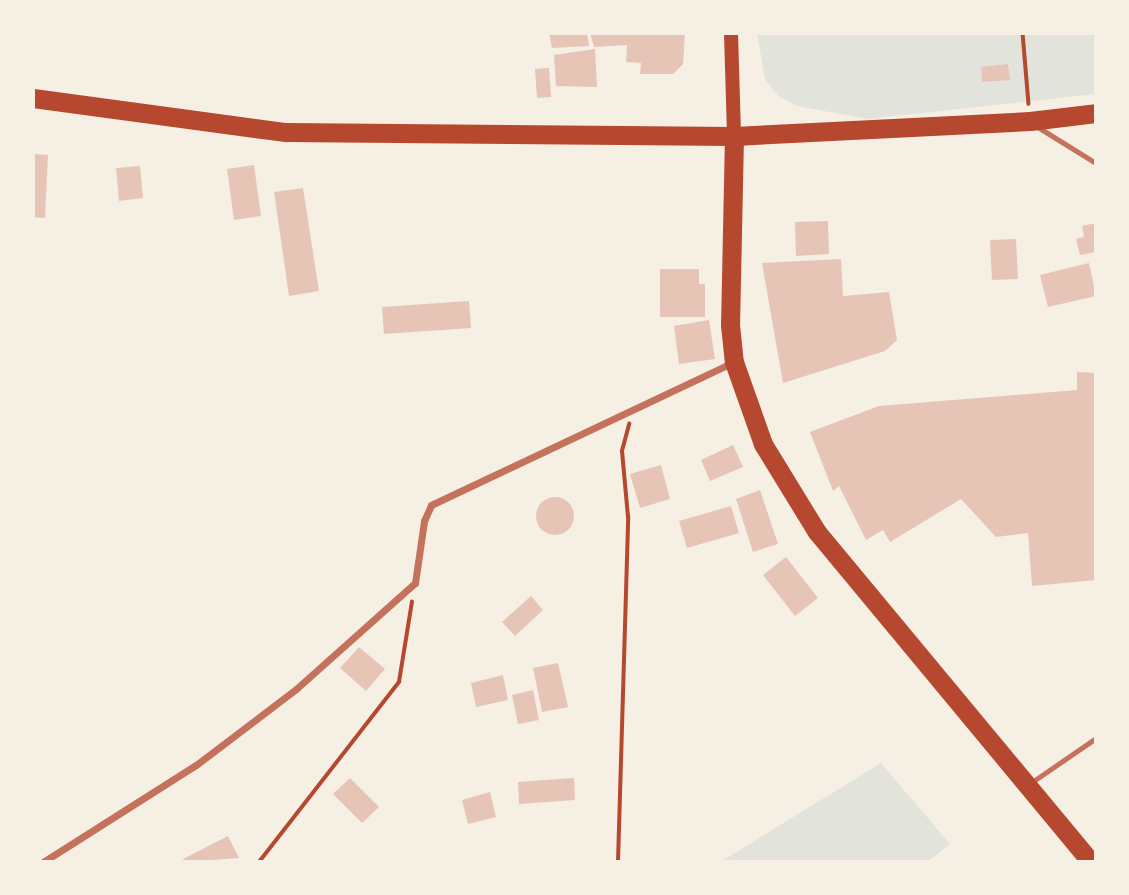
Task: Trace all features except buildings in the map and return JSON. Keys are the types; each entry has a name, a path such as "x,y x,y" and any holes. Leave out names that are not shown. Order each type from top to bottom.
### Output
{"highway":[{"path":"33,98 286,132 734,136 1030,121 1096,113"},
{"path":"734,136 730,325 734,362 763,444 817,532 1091,862"}],"main road":[{"path":"731,33 734,136"}],"street":[{"path":"43,862 196,765 296,689 415,583 424,521 431,505 734,362"}],"lane":[{"path":"1030,121 1096,163"},
{"path":"1026,786 1096,738"}],"path":[{"path":"1023,33 1030,121"},
{"path":"618,862 628,517 622,451 634,409"},
{"path":"259,862 399,682 415,583"}],"shaded area":[{"path":"757,33 1096,33 1096,94 867,119 797,106 778,96 765,79"},
{"path":"881,763 950,844 927,862 720,862"}]}
